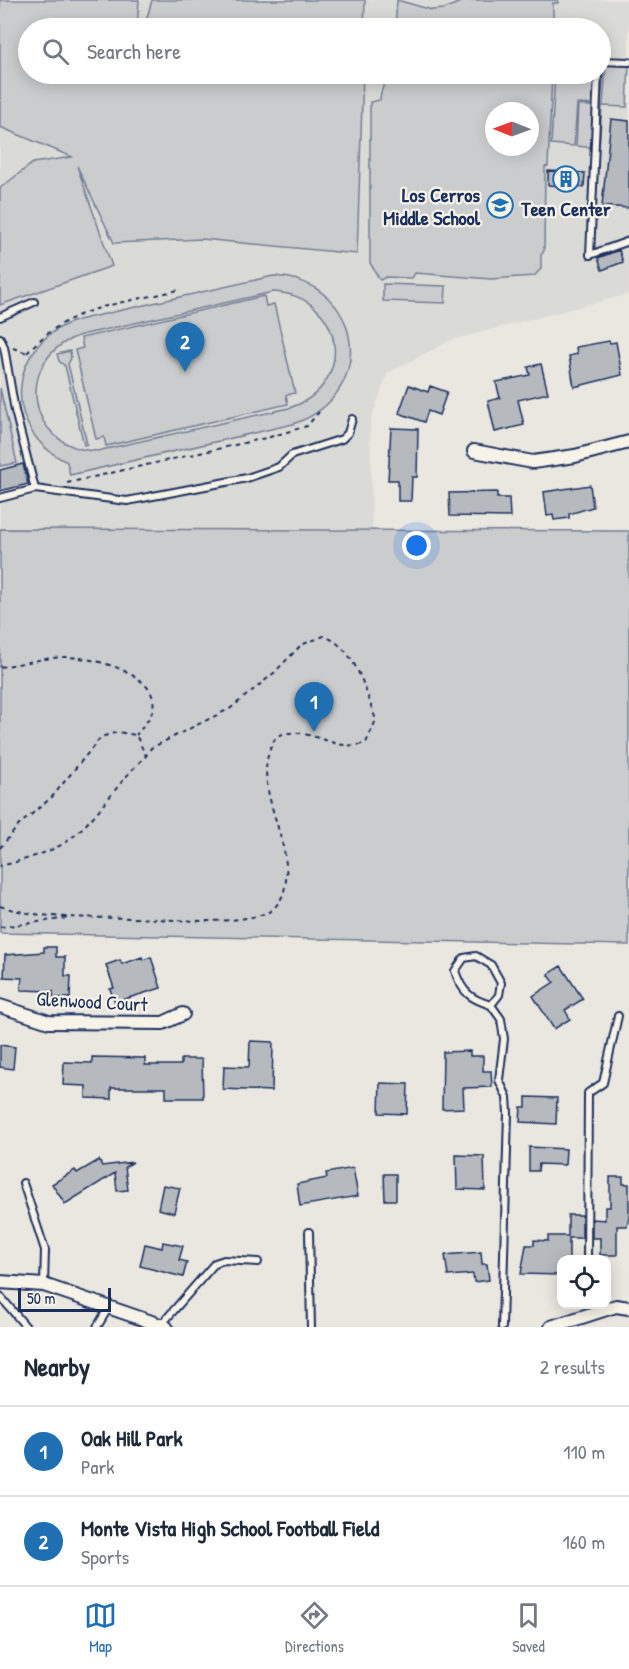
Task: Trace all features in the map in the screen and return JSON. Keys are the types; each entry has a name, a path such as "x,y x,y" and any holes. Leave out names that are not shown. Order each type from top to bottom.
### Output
{"street":[{"path":"474,451 533,462 575,456 629,442"},
{"name":"Glenwood Court","path":"0,1006 17,1014 49,1022 163,1023 183,1014"},
{"path":"0,1282 44,1285 163,1326"},
{"path":"551,1327 586,1310 616,1306 629,1308"}],"lane":[{"path":"611,61 629,62"},
{"path":"598,84 590,255 629,241"},
{"path":"0,317 34,302"},
{"path":"0,338 4,347 15,411 35,489"},
{"path":"0,498 35,489 127,501 247,478 279,467 292,455 342,439 348,433 352,418"},
{"path":"491,1005 499,995 501,983 491,965 476,956 464,958 455,971 461,988 475,1001 491,1005 501,1019 504,1039 499,1080 500,1087 507,1097 508,1113 502,1327"},
{"path":"586,1255 588,1093 603,1083 618,1016"},
{"path":"23,1183 45,1250 44,1285"},
{"path":"309,1232 311,1327"},
{"path":"163,1326 215,1263 224,1260 258,1262"},
{"path":"0,1296 26,1327"},
{"path":"97,1327 109,1306"}],"path":[{"path":"4,347 29,353 52,328 75,315 96,308 178,290"},
{"path":"61,484 270,437 307,426 319,412"},
{"path":"0,866 68,841 99,812 151,748 231,708 274,673 301,645 324,636 334,640 348,654 376,720 366,743 353,747 342,746 296,731 277,736 270,746 266,765 286,862 287,879 284,894 275,907 265,914 196,921 78,917 26,913 0,906"},
{"path":"0,668 64,657 107,663 134,676 152,697 152,712 136,735"},
{"path":"0,848 20,824 52,796 101,737 118,732 136,735"},
{"path":"136,735 146,756"},
{"path":"0,927 78,917"}],"shaded area":[{"path":"0,0 629,0 629,294 451,340 388,373 370,421 372,530 0,529"},
{"path":"0,0 139,0 138,18 18,18 18,84 363,84 357,254 202,239 114,243 77,166 112,266 0,305 0,188 33,163 72,157 0,127"},
{"path":"152,0 365,0 364,18 147,18"},
{"path":"397,0 432,10 444,9 465,0 558,0 558,3 553,3 553,18 396,18"},
{"path":"611,65 629,66 627,107 603,106 605,84 611,84"},
{"path":"384,84 552,84 548,166 545,167 544,251 541,255 541,269 534,276 491,279 415,273 412,278 386,277 380,280 370,263 370,102 380,100"},
{"path":"554,84 603,84 601,105 577,104 574,146 551,144"},
{"path":"578,105 602,107 599,148 576,146"},
{"path":"273,276 304,282 327,297 342,317 350,341 349,365 339,389 321,409 293,424 70,475 67,462 45,448 30,429 22,409 21,387 26,366 37,347 54,331 78,320","holes":["273,292 297,297 316,308 328,324 334,343 333,362 326,381 311,397 289,408 97,451 73,446 55,435 42,419 36,400 37,381 45,362 59,346 81,335"]},
{"path":"383,284 446,286 445,303 383,301"},
{"path":"264,296 266,306 274,304 295,393 286,395 288,404 106,446 104,437 96,439 75,350 83,348 81,338"},
{"path":"70,351 71,358 68,364 87,444 84,445 65,366 59,361 57,354"},
{"path":"0,388 17,463 0,466"},
{"path":"0,529 629,531 629,945 0,933"}],"building":[{"path":"611,119 629,121 629,208 602,206"},
{"name":"Teen Center","path":"548,171 585,173 584,187 548,185"},
{"path":"619,250 623,262 602,270 598,258"},
{"path":"609,341 610,343 616,342 622,375 574,387 569,356 577,354 576,347"},
{"path":"541,364 548,393 518,400 524,425 495,432 488,401 500,398 496,382 530,375 528,367"},
{"path":"409,385 428,392 430,386 447,392 439,415 428,411 424,422 399,413"},
{"path":"391,428 418,429 417,477 412,477 411,501 398,501 398,480 388,480"},
{"path":"23,464 28,484 0,491 0,470"},
{"path":"590,485 593,507 569,514 569,518 554,520 553,515 547,516 544,492"},
{"path":"497,492 497,498 509,498 510,517 450,516 449,493"},
{"path":"44,947 56,947 56,957 65,957 65,976 71,976 70,998 53,998 53,991 21,990 22,978 4,977 5,955 44,952"},
{"path":"142,957 143,960 151,957 161,988 115,1002 110,989 114,988 106,965 120,960 122,964"},
{"path":"561,966 583,999 565,1010 570,1019 554,1029 533,996 554,982 548,974"},
{"path":"250,1041 273,1042 272,1091 223,1089 224,1066 249,1067"},
{"path":"0,1045 15,1047 13,1069 0,1067"},
{"path":"470,1051 470,1056 483,1056 483,1071 491,1071 492,1087 463,1088 464,1108 442,1109 443,1052"},
{"path":"92,1057 145,1058 145,1065 181,1065 181,1059 202,1059 203,1098 166,1098 166,1088 111,1088 111,1099 86,1098 86,1086 63,1085 64,1062 92,1063"},
{"path":"380,1083 408,1084 407,1114 379,1113"},
{"path":"526,1097 557,1098 556,1124 520,1122 521,1107 526,1107"},
{"path":"529,1147 566,1149 565,1165 539,1164 538,1171 529,1171"},
{"path":"456,1155 484,1156 485,1190 457,1189"},
{"path":"99,1160 102,1166 133,1162 125,1167 128,1190 117,1191 115,1173 65,1204 52,1184 75,1170 77,1173"},
{"path":"353,1168 358,1196 300,1206 297,1184 327,1178 326,1173"},
{"path":"384,1174 396,1174 396,1200 385,1200"},
{"path":"610,1177 623,1177 623,1184 629,1184 627,1226 617,1226 617,1255 600,1255 600,1238 592,1238 592,1219 605,1220 605,1207 610,1207"},
{"path":"163,1185 180,1188 174,1213 158,1209"},
{"path":"568,1215 582,1215 582,1238 569,1238 569,1255 557,1255 557,1275 521,1274 526,1245 534,1245 534,1240 548,1241 548,1236 568,1236"},
{"path":"163,1242 183,1246 179,1260 187,1262 183,1277 140,1266 145,1244 162,1248"},
{"path":"481,1252 482,1264 487,1264 489,1280 474,1282 473,1274 448,1276 445,1255"}],"place":[{"name":"Teen Center","path":"566,179"},
{"name":"Los Cerros Middle School","path":"500,205"},
{"name":"Monte Vista High School Football Field","path":"185,372"},
{"name":"Oak Hill Park","path":"314,732"}]}
